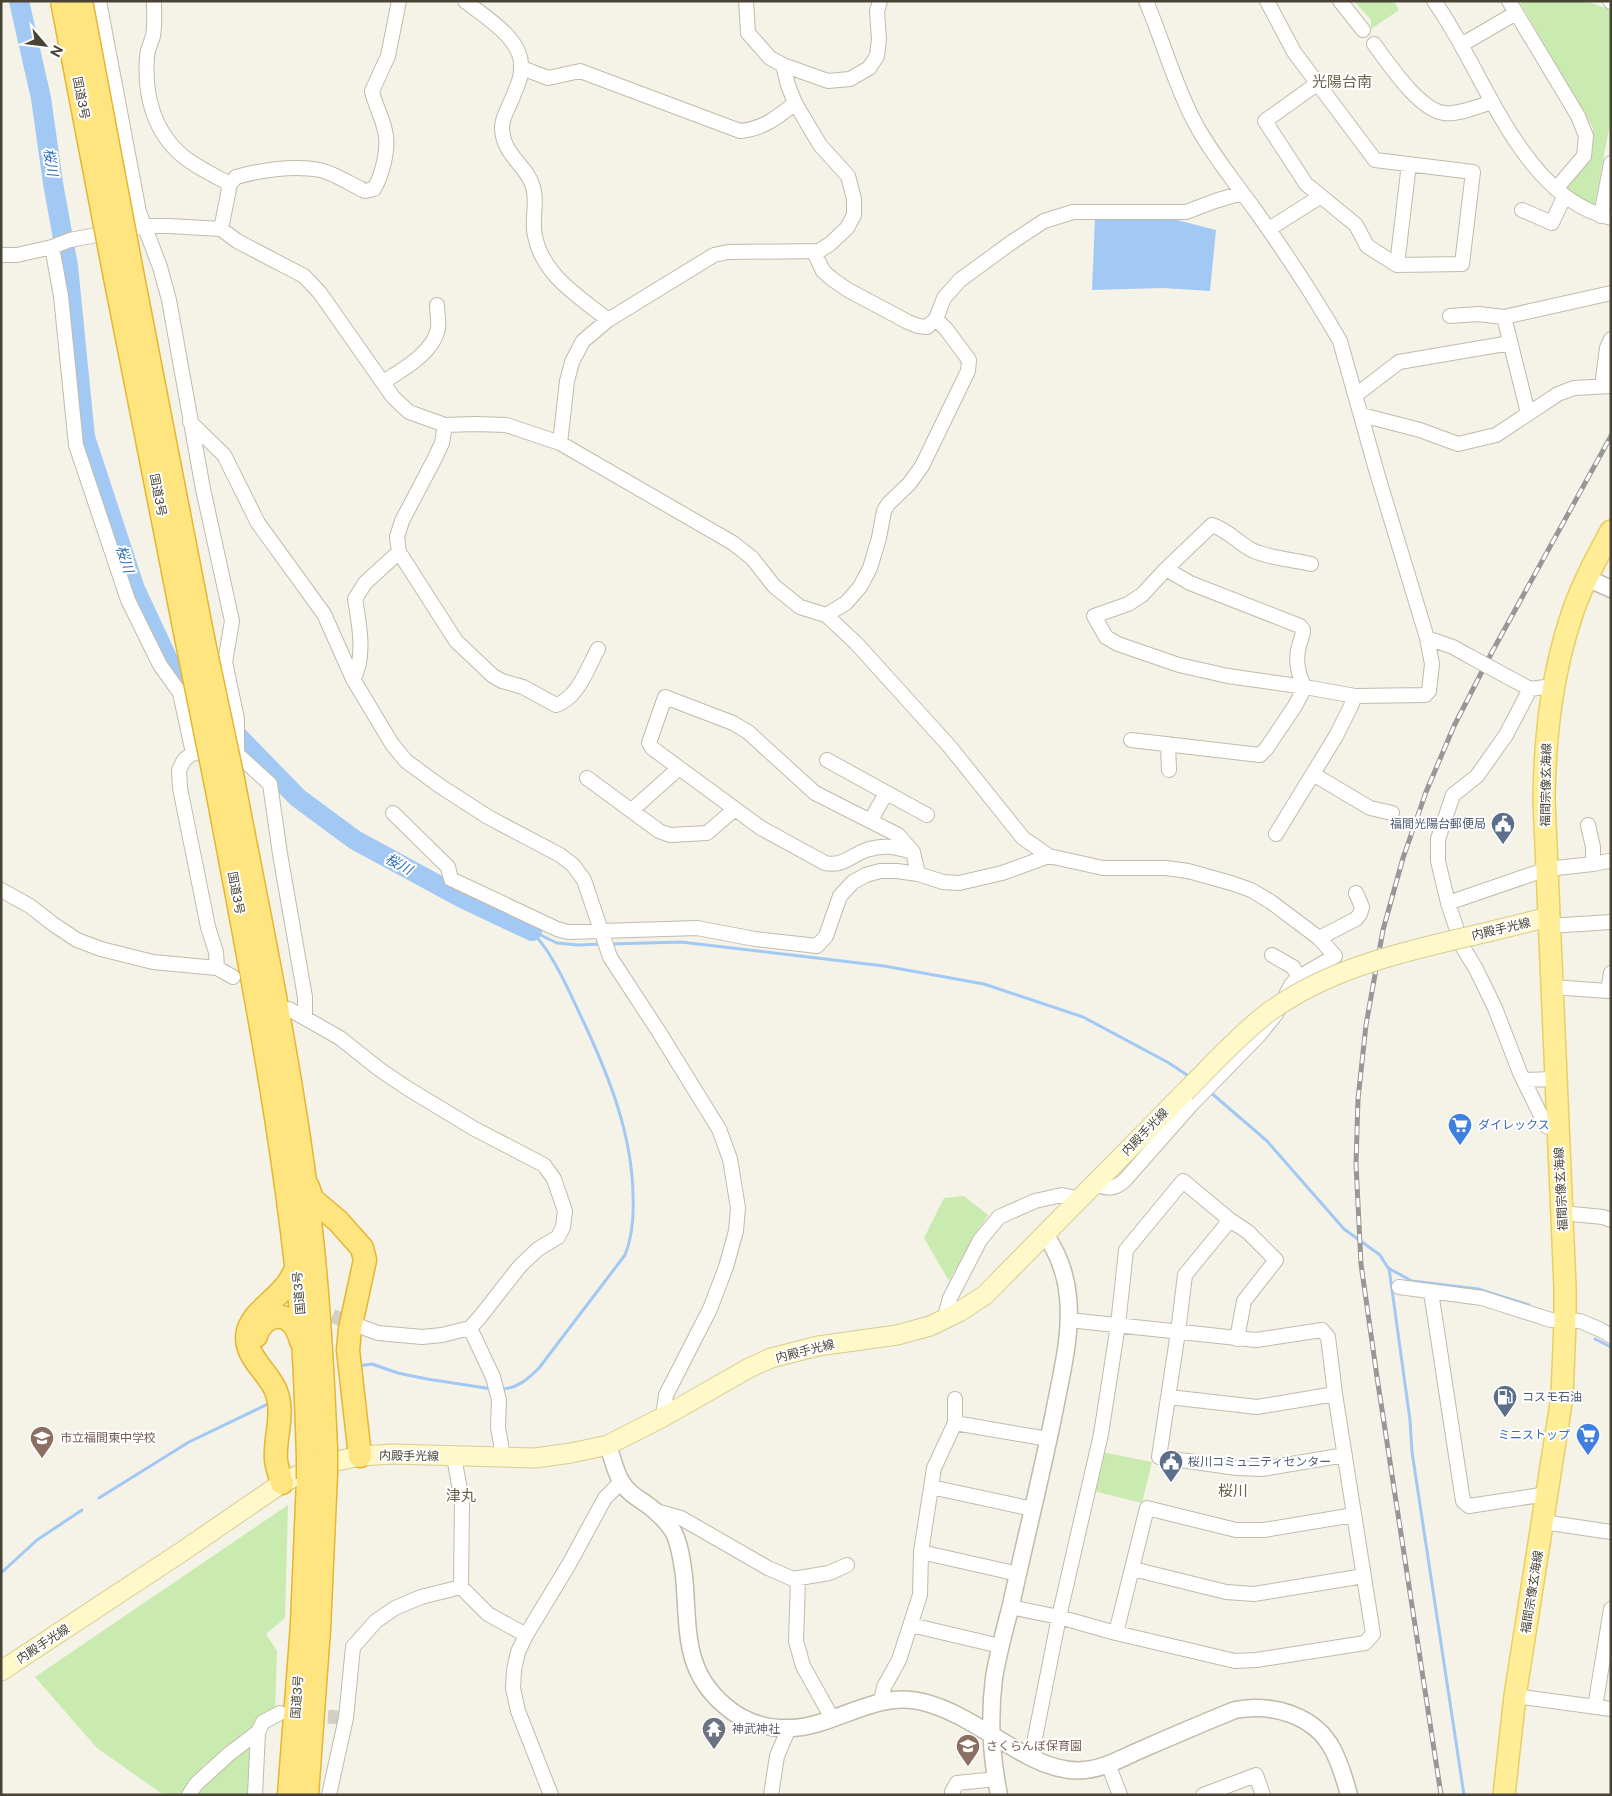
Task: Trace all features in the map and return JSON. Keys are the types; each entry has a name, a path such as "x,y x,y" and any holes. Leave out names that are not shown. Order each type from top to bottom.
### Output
{"highway":[{"name":"国道3号","path":"62,1 124,274 224,782 280,1026 304,1174 305,1263 303,1344 317,1465 289,1795"},
{"name":"国道3号","path":"81,1 124,274"},
{"name":"国道3号","path":"224,782 286,1178 320,1335 317,1465 319,1629 307,1795"},
{"path":"304,1174 312,1199 338,1221 352,1236 362,1248 365,1260 350,1329 348,1350 360,1456"},
{"path":"282,1483 276,1460 280,1405 266,1372 258,1366 251,1352 247,1338 248,1329 256,1316 285,1287 305,1263 322,1236 332,1233 352,1236"},
{"path":"266,1372 266,1362 259,1350 256,1334 262,1323 273,1317 289,1320 296,1328 303,1344"}],"main road":[{"name":"福間宗像玄海線","path":"1504,1795 1515,1696 1562,1397 1565,1322 1544,799 1545,759 1553,686 1561,651 1571,618 1587,578 1611,532"},
{"name":"内殿手光線","path":"1,1671 282,1483 319,1465 360,1456 393,1454 535,1458 608,1445 663,1417 749,1368 771,1358 818,1346 897,1335 944,1320 985,1295 1235,1042 1266,1015 1311,986 1362,964 1492,931 1549,922"}],"street":[{"path":"99,1 139,212 160,267 169,300 203,489 232,621 225,662 236,719 238,754"},
{"path":"154,1 154,24 147,56 147,83 150,105 157,123 166,138 183,157 230,184"},
{"path":"221,229 230,184 236,177 249,173 296,168 321,170 365,191 374,189 378,182 386,149 386,135 372,91 388,56 399,1"},
{"path":"466,1 507,35 518,50 522,68 502,125 505,144 533,186 535,199 534,236 544,261 555,277 608,320"},
{"path":"746,1 748,33 770,58 828,81 850,79 870,68 877,56 879,39 877,11 880,1"},
{"path":"1146,1 1182,95 1195,122 1269,230 1340,341 1377,473 1427,638 1432,664 1429,691 1425,695 1355,696 1228,676 1179,665 1118,644 1106,638 1094,616 1128,604 1142,595 1212,525 1219,527 1240,544 1256,552 1311,564"},
{"path":"1340,1 1363,30"},
{"path":"1434,1 1525,155 1560,193 1606,217 1611,164"},
{"path":"1268,2 1294,52 1318,83 1375,160 1473,172 1462,264 1397,265 1367,246 1356,225 1306,184 1265,122 1318,83"},
{"path":"1460,45 1513,7 1578,116 1586,136 1584,156 1560,193 1552,223 1522,210"},
{"path":"1374,44 1415,96 1427,107 1444,113 1460,111 1492,102"},
{"path":"560,443 567,381 572,362 583,341 608,320 714,255 728,252 814,252 830,244 847,228 854,215 854,199 848,176 820,145 795,103 788,86 784,65"},
{"path":"522,68 548,78 580,71 740,131 753,130 777,117 795,103"},
{"path":"1397,265 1409,164"},
{"path":"814,252 823,271 848,290 918,326 927,327 936,319 944,298 960,280 1044,221 1073,212 1186,212 1242,193"},
{"path":"1269,230 1321,196"},
{"path":"1,255 17,255 144,226 221,229 237,241 304,276 320,293 393,397 409,412 445,425 506,425 560,443 734,543 752,558 774,586 800,607 826,615 856,643 950,747 1024,838 1049,856 1103,868 1166,868 1188,871 1231,883 1251,890 1271,902 1319,938 1335,956 1291,985 1276,1014 1259,1035 1191,1105 1125,1180 1116,1188 1107,1188 1094,1184"},
{"path":"60,244 61,296 76,445 126,602 160,665 180,693 193,753"},
{"path":"1450,316 1478,314 1504,317 1611,293"},
{"path":"383,382 416,360 432,341 438,329 437,305"},
{"path":"1504,317 1528,412"},
{"path":"826,615 846,603 860,587 870,568 879,538 884,511 888,504 909,484 922,466 968,371 969,360 946,329 936,319"},
{"path":"1362,414 1420,430 1458,444 1496,435 1528,412 1558,394 1574,388 1606,386 1607,348 1611,339"},
{"path":"1356,395 1399,362 1510,343"},
{"path":"190,422 224,454 258,523 324,614 353,679 392,744 406,761 470,805 560,855 573,865 584,880 610,957 719,1129 730,1159 738,1208 736,1231 726,1267 710,1309 666,1395 663,1417"},
{"path":"445,425 442,443 436,458 402,521 397,536 399,552 456,641 493,676 522,687 556,705 566,702 577,689 598,649"},
{"path":"353,679 358,671 360,660 359,625 354,600 365,584 399,552"},
{"path":"1166,569 1190,583 1300,626 1303,630 1303,635 1297,654 1299,678 1305,687"},
{"path":"1587,578 1611,589"},
{"path":"1427,638 1453,647 1530,689 1553,686"},
{"path":"1432,664 1444,652 1453,647"},
{"path":"1131,740 1260,755 1295,706 1305,687"},
{"path":"1456,927 1438,861 1438,839 1452,795 1477,776 1506,735 1530,689"},
{"path":"1276,834 1313,774 1355,696"},
{"path":"913,852 893,846 866,850 834,865 761,828 652,748 649,743 665,697 733,723 748,732 815,792 898,835 913,852 918,874"},
{"path":"1168,744 1169,770"},
{"path":"217,968 216,952 208,927 180,788 179,770 184,760 193,753 238,754 270,784 305,997 304,1018"},
{"path":"828,760 927,815"},
{"path":"632,810 679,768"},
{"path":"1313,774 1370,808 1392,813"},
{"path":"587,778 659,831 670,835 707,833 735,809"},
{"path":"871,820 886,793"},
{"path":"394,813 448,866 451,879 557,929 568,932 697,928 755,939 817,946 826,936 840,896 853,882 866,875 880,871 897,871 918,874 943,882 959,883 1002,873 1049,856"},
{"path":"1588,825 1593,847 1593,864"},
{"path":"1448,903 1547,869 1609,861"},
{"path":"1,890 30,906 77,940 101,949 153,962 217,968 233,977"},
{"path":"1319,938 1356,919 1362,907 1356,893"},
{"path":"1549,922 1611,922"},
{"path":"1462,946 1496,1008 1524,1080 1546,1126 1558,1130"},
{"path":"1272,955 1293,967 1299,978"},
{"path":"1552,987 1608,991 1611,973"},
{"path":"289,1009 340,1038 379,1070 415,1093 473,1128 544,1164 554,1179 565,1211 563,1227 558,1236 520,1266 470,1328 442,1335 422,1337 378,1333 359,1326"},
{"path":"1524,1080 1556,1079"},
{"path":"1031,1758 1059,1617 1101,1434 1118,1325 1126,1250 1183,1181 1230,1220 1248,1232 1276,1260 1244,1301 1237,1339"},
{"path":"944,1320 950,1298 980,1240 999,1217 1035,1201 1062,1195 1080,1199"},
{"path":"1562,1213 1603,1217 1611,1220"},
{"path":"1230,1220 1185,1275 1159,1457 1237,1468 1262,1469 1345,1455"},
{"path":"998,1795 991,1703 1000,1646 1033,1509 1066,1353 1069,1320 1064,1270 1054,1247 1045,1234"},
{"path":"1399,1287 1482,1298 1551,1320 1565,1322 1580,1321 1611,1336"},
{"path":"1432,1292 1463,1501 1470,1506 1547,1494"},
{"path":"1010,1608 1059,1617 1116,1633 1235,1661 1256,1660 1365,1643 1373,1634 1335,1394 1328,1337 1322,1330 1256,1340 1069,1320"},
{"path":"470,1328 493,1377 499,1400 498,1428 501,1457"},
{"path":"1168,1397 1257,1407 1335,1394"},
{"path":"881,1701 884,1687 899,1660 912,1625 920,1595 921,1552 934,1468 955,1424 955,1399"},
{"path":"955,1424 1048,1440"},
{"path":"608,1445 621,1482 656,1511 673,1532 682,1557 690,1648 698,1672 710,1693 730,1711 743,1718 768,1726 802,1727 881,1701 903,1699 939,1707 992,1734 1031,1758 1050,1766 1085,1770 1108,1764 1235,1710 1250,1707 1267,1707 1295,1715 1312,1726 1324,1738 1333,1750 1349,1795"},
{"path":"454,1457 462,1501 461,1587 488,1614 526,1635"},
{"path":"551,1795 518,1710 513,1688 518,1652 605,1498 621,1482"},
{"path":"931,1487 1033,1509"},
{"path":"1116,1633 1147,1508 1236,1530 1264,1530 1354,1516"},
{"path":"656,1511 681,1518 768,1568 793,1579 829,1573 847,1565"},
{"path":"1543,1522 1611,1532"},
{"path":"921,1552 1018,1574"},
{"path":"1133,1569 1226,1592 1254,1594 1364,1576"},
{"path":"798,1579 796,1641 803,1666 832,1718"},
{"path":"329,1795 346,1718 353,1647 376,1621 395,1608 421,1597 461,1587"},
{"path":"1595,1707 1608,1647 1611,1609"},
{"path":"912,1625 1000,1646"},
{"path":"1515,1696 1611,1709"},
{"path":"255,1795 258,1732 263,1722 280,1713"},
{"path":"772,1795 777,1756 789,1728"},
{"path":"189,1795 196,1784 229,1754 258,1732"},
{"path":"1108,1764 1120,1795"},
{"path":"1203,1795 1256,1775 1263,1795"},
{"path":"953,1795 952,1792 957,1783 996,1778"}],"green space":[{"path":"1354,1 1394,1 1399,10 1371,29 1371,20"},
{"path":"1519,1 1586,1 1611,10 1611,118 1594,208 1566,189 1591,153 1593,128"},
{"path":"964,1196 988,1215 949,1281 924,1238 944,1198"},
{"path":"1102,1452 1152,1462 1142,1503 1094,1491"},
{"path":"288,1505 285,1618 266,1634 277,1651 275,1711 232,1746 204,1765 180,1795 164,1795 97,1748 35,1677"},
{"path":"248,1748 253,1751 252,1795 197,1795 222,1769"}],"water":[{"path":"1095,218 1177,220 1216,230 1210,291 1163,288 1092,290"}],"waterway":[{"name":"桜川","path":"19,1 41,98 53,183 68,266 85,437 135,589 169,662 200,698"},
{"name":"桜川","path":"224,722 298,798 355,840 462,898 532,931"},
{"path":"532,931 557,943 578,945 601,944"},
{"path":"500,1389 517,1385 539,1368 625,1255 630,1240 633,1218 632,1173 629,1151 611,1087 565,982 549,954 533,932"},
{"path":"610,944 681,942 884,966 984,984 1083,1017 1169,1063 1190,1077"},
{"path":"1209,1091 1267,1141 1344,1229 1380,1255 1388,1268 1412,1281 1478,1289 1529,1305"},
{"path":"1389,1268 1410,1420 1412,1452 1464,1795"},
{"path":"1595,1339 1611,1347"},
{"path":"358,1366 372,1364 398,1373 492,1389"},
{"path":"99,1498 189,1442 268,1404"},
{"path":"1,1573 37,1540 82,1510"}],"tunnel":[{"path":"313,1308 358,1326"},
{"path":"307,1715 346,1718"}],"railway":[{"path":"1441,1795 1361,1264 1356,1164 1358,1099 1366,1025 1383,930 1403,858 1426,792 1454,726 1492,652 1611,436"}],"place":[{"name":"福間光陽台郵便局","path":"1503,845"},
{"name":"ダイレックス","path":"1460,1146"},
{"name":"コスモ石油","path":"1505,1418"},
{"name":"ミニストップ","path":"1588,1456"},
{"name":"市立福間東中学校","path":"42,1459"},
{"name":"桜川コミュ二ティセンター","path":"1171,1483"},
{"name":"神武神社","path":"714,1750"},
{"name":"さくらんぼ保育園","path":"968,1767"}],"district":[{"name":"光陽台南","path":"1342,81"},
{"name":"桜川","path":"1233,1490"},
{"name":"津丸","path":"461,1495"}]}
